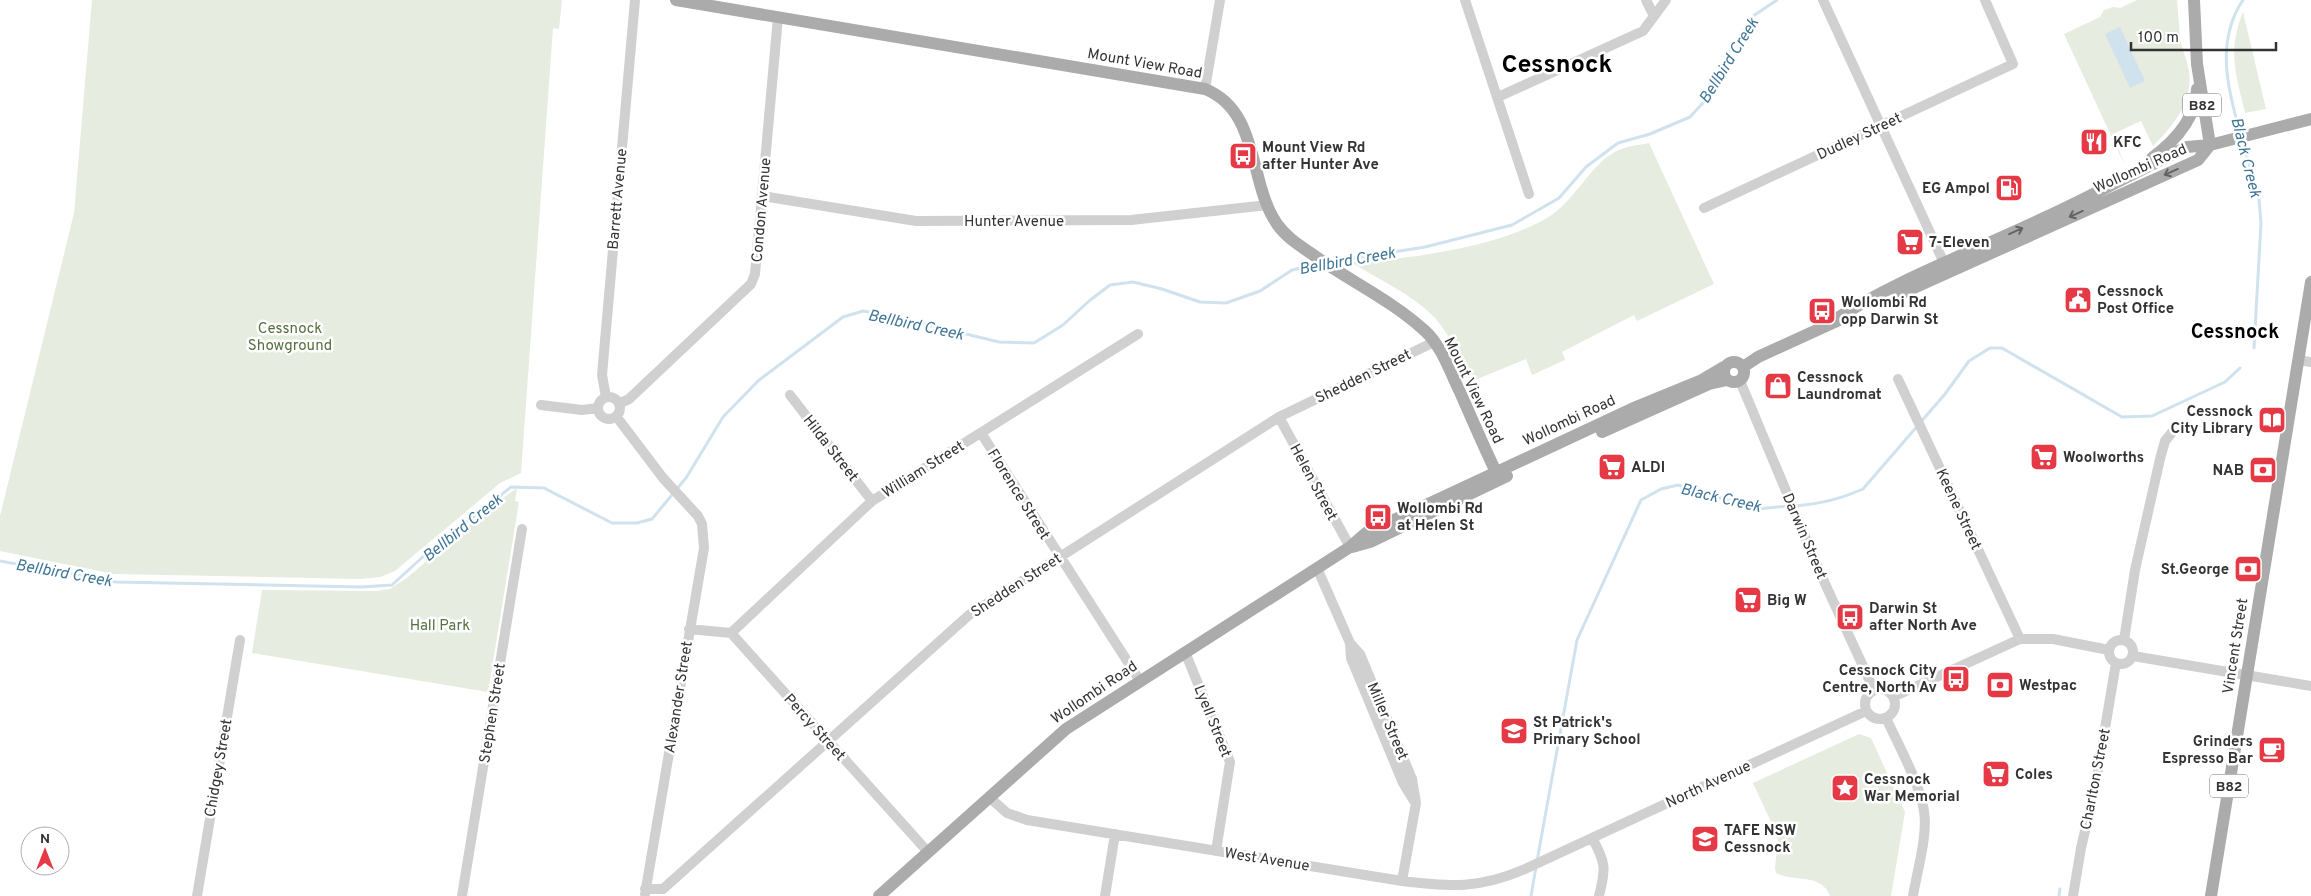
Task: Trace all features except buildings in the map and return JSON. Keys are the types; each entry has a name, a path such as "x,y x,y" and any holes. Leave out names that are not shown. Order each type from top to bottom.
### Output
{"main road":[{"name":"Mount View Road","path":"676,0 1205,89 1223,99 1239,118 1268,205 1283,231 1332,268 1402,313 1425,331 1434,342 1496,472"},
{"name":"B82","path":"2194,0 2197,64 2210,145"},
{"path":"2135,172 2183,130 2189,119 2196,94 2197,64"},
{"path":"2210,145 2250,133 2311,119"},
{"name":"Wollombi Road","path":"1743,367 1758,357 1831,322 1944,263 2043,219 2191,145 2210,145"},
{"name":"Wollombi Road","path":"1831,322 1854,315 2198,160 2210,145"},
{"path":"1927,282 1940,271 1944,263 1953,265 1970,263"},
{"name":"Vincent Street","path":"2211,896 2247,675 2305,361 2311,282"},
{"path":"1735,361 1743,367 1744,373 1730,376 1729,362 1735,361"},
{"name":"Wollombi Road","path":"879,896 1066,729 1350,547 1366,533 1636,407 1702,380 1730,376"},
{"name":"Wollombi Road","path":"1350,547 1370,542 1540,461 1655,410 1694,390 1730,376"},
{"path":"1462,498 1469,490 1491,480 1496,472 1506,473 1540,461"}],"street":[{"name":"Barrett Avenue","path":"606,397 602,375 635,0"},
{"path":"1205,89 1220,0"},
{"path":"1465,0 1529,194"},
{"path":"1646,0 1654,16"},
{"path":"1498,97 1643,31 1666,0"},
{"path":"1823,0 1944,263"},
{"name":"Dudley Street","path":"1704,208 2013,64 1985,0"},
{"name":"Condon Avenue","path":"619,404 629,399 751,284 755,274 778,17"},
{"name":"Hunter Avenue","path":"762,196 916,221 1131,220 1268,205"},
{"name":"William Street","path":"731,633 872,501 1138,334"},
{"name":"Shedden Street","path":"645,893 663,889 827,740 969,615 1279,417 1434,342"},
{"name":"Darwin Street","path":"1730,376 1787,495 1874,690"},
{"name":"Keene Street","path":"1898,379 2020,639"},
{"name":"Hilda Street","path":"790,396 872,501"},
{"path":"606,397 615,399 619,404 616,416 610,418 603,417 598,408 600,401 606,397"},
{"path":"542,405 582,410 598,408"},
{"name":"Alexander Street","path":"616,416 663,478 698,516 702,524 704,536 704,548 645,893"},
{"name":"Helen Street","path":"1279,417 1350,547"},
{"path":"2124,640 2135,570 2160,459 2165,441 2174,430"},
{"name":"Florence Street","path":"981,433 1140,681"},
{"name":"Stephen Street","path":"462,896 522,529"},
{"name":"Miller Street","path":"1317,568 1350,643 1360,654 1412,779 1416,804 1402,881"},
{"path":"689,629 731,633"},
{"name":"Percy Street","path":"731,633 928,852"},
{"path":"1893,697 2020,639 2053,639 2109,650"},
{"name":"Chidgey Street","path":"197,896 240,640"},
{"path":"2124,640 2132,646 2132,656 2126,663 2116,662 2110,657 2109,650 2114,642 2124,640"},
{"name":"Lyell Street","path":"1185,652 1230,762 1216,851"},
{"path":"2132,656 2311,686"},
{"name":"Charlton Street","path":"2074,896 2081,848 2095,788 2116,662"},
{"path":"1874,690 1885,690 1893,697 1895,708 1886,718 1874,719 1866,710 1866,699 1874,690"},
{"name":"North Avenue","path":"1550,858 1866,710"},
{"path":"1886,718 1921,798 1924,812 1924,826 1913,896"},
{"name":"West Avenue","path":"989,797 1007,813 1019,819 1402,881 1448,886 1479,885 1550,858"},
{"path":"1105,896 1115,834"},
{"path":"1592,838 1602,854 1605,867 1599,896"}],"green space":[{"name":"Cessnock Showground","path":"92,0 562,0 559,29 553,28 521,473 500,483 395,571 380,577 361,579 114,574 0,551 0,516 74,213"},
{"path":"2137,0 2177,0 2180,39 2188,68 2189,83 2185,103 2180,113 2153,146 2141,121 2113,134 2125,166 2064,34 2100,17 2104,10 2113,7 2120,8"},
{"path":"2243,12 2266,109 2245,113 2236,74 2234,51 2238,26"},
{"path":"1649,143 1714,284 1637,321 1634,315 1562,352 1565,360 1532,375 1526,359 1470,382 1450,340 1435,318 1417,302 1351,262 1427,254 1484,243 1510,235 1553,214 1569,199 1601,162 1610,155 1619,150"},
{"name":"Hall Park","path":"517,488 515,501 519,502 488,692 252,653 262,590 377,591 390,589 408,577 490,507"},
{"path":"1859,734 1871,738 1905,812 1891,896 1830,896 1821,884 1814,881 1776,873 1778,837 1753,783"}],"water":[{"path":"2120,27 2145,81 2130,88 2105,34"}],"waterway":[{"name":"Bellbird Creek","path":"1330,262 1425,247 1512,225 1559,198 1586,167 1618,143 1650,134 1690,117 1712,93 1726,57 1753,16 1777,0"},
{"name":"Black Creek","path":"2240,133 2231,99 2226,65 2229,32 2234,16 2243,0"},
{"name":"Black Creek","path":"2242,139 2259,199 2261,223 2254,348"},
{"name":"Bellbird Creek","path":"0,561 116,582 361,587 392,585 427,553 511,487 544,488 612,523 637,523 652,519 686,478 723,417 758,381 843,317 863,311 999,342 1034,343 1063,325 1110,285 1133,282 1162,289 1200,302 1226,303 1260,291 1292,270 1319,264"},
{"name":"Black Creek","path":"1796,506 1814,504 1847,496 1863,489 1945,394 1969,361 1990,348 2002,348 2122,417 2152,416 2225,382 2240,368"},
{"name":"Black Creek","path":"1537,861 1577,640 1641,500 1661,489 1678,485 1757,509 1789,506"},
{"name":"Black Creek","path":"1531,896 1536,867"},
{"path":"2059,896 2060,889"}],"place":[{"name":"KFC","path":"2094,142"},
{"name":"Mount View Rd after Hunter Ave","path":"1243,156"},
{"name":"EG Ampol","path":"2009,188"},
{"name":"7-Eleven","path":"1910,242"},
{"name":"Cessnock Post Office","path":"2078,300"},
{"name":"Wollombi Rd opp Darwin St","path":"1822,311"},
{"name":"Cessnock Laundromat","path":"1778,386"},
{"name":"Cessnock City Library","path":"2272,420"},
{"name":"Woolworths","path":"2044,457"},
{"name":"ALDI","path":"1612,467"},
{"name":"NAB","path":"2263,470"},
{"name":"Wollombi Rd at Helen St","path":"1378,517"},
{"name":"St.George","path":"2248,569"},
{"name":"Big W","path":"1748,600"},
{"name":"Darwin St after North Ave","path":"1850,617"},
{"name":"Cessnock City Centre, North Av","path":"1956,679"},
{"name":"Westpac","path":"2000,685"},
{"name":"St Patrick's Primary School","path":"1514,731"},
{"name":"Grinders Espresso Bar","path":"2272,750"},
{"name":"Coles","path":"1996,774"},
{"name":"Cessnock War Memorial","path":"1845,788"},
{"name":"TAFE NSW Cessnock","path":"1705,839"}],"district":[{"name":"Cessnock","path":"1557,63"},
{"name":"Cessnock","path":"2235,331"}]}
